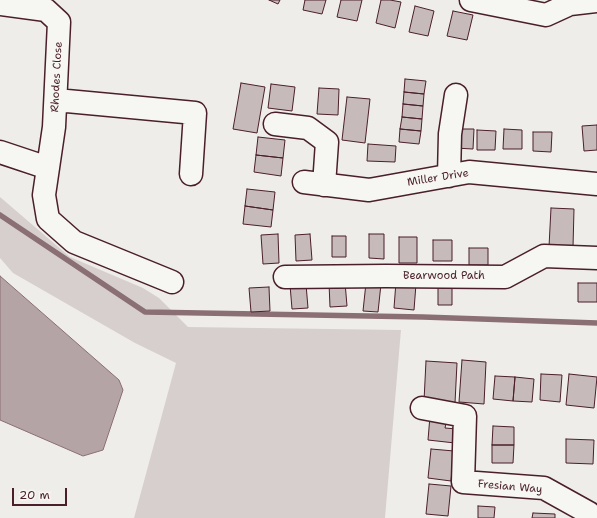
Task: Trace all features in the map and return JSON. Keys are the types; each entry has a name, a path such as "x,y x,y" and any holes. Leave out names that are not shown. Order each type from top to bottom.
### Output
{"street":[{"path":"471,0 546,15 570,2 597,1"},
{"name":"Rhodes Close","path":"8,3 46,10 59,22 54,127 44,195 48,219 74,242 172,282"},
{"path":"450,176 450,134 456,95"},
{"path":"56,100 195,113 191,174"},
{"name":"Miller Drive","path":"276,124 308,128 327,142 314,184 369,190 469,172 597,184"},
{"path":"0,152 48,168"},
{"name":"Bearwood Path","path":"285,277 505,277 544,256 597,258"},
{"name":"Fresian Way","path":"422,408 464,416 463,482 544,488 591,512"}],"shaded area":[{"path":"0,197 70,257 143,288 159,298 188,327 401,330 385,518 134,518 176,363 135,343 13,273 0,258"},
{"path":"0,276 119,380 123,390 103,450 83,456 0,420"}],"building":[{"path":"269,0 280,0 278,4"},
{"path":"305,0 326,0 322,14 303,10"},
{"path":"341,0 362,0 357,21 337,17"},
{"path":"381,0 401,2 395,28 376,23"},
{"path":"415,6 434,11 428,36 409,32"},
{"path":"453,11 473,15 467,40 447,36"},
{"path":"405,79 426,81 424,94 404,92"},
{"path":"241,83 265,87 257,133 233,129"},
{"path":"271,84 295,87 292,111 268,108"},
{"path":"319,88 339,89 338,115 317,114"},
{"path":"404,92 424,94 423,106 403,104"},
{"path":"347,97 370,99 365,143 342,140"},
{"path":"403,104 423,106 422,119 402,117"},
{"path":"402,117 422,119 421,131 400,129"},
{"path":"597,125 597,150 584,151 582,126"},
{"path":"400,129 421,131 419,144 399,142"},
{"path":"456,129 474,129 473,149 455,148"},
{"path":"504,129 522,130 522,149 503,149"},
{"path":"477,130 496,131 495,150 477,150"},
{"path":"533,132 552,132 551,152 533,151"},
{"path":"258,137 285,140 283,158 256,155"},
{"path":"368,144 396,146 395,162 367,161"},
{"path":"256,155 283,158 281,176 254,172"},
{"path":"247,189 275,192 273,210 245,206"},
{"path":"245,206 273,210 271,227 243,224"},
{"path":"551,208 574,209 573,247 549,247"},
{"path":"278,234 279,263 263,264 261,235"},
{"path":"310,234 312,260 296,261 295,235"},
{"path":"369,234 384,234 384,259 369,258"},
{"path":"332,236 346,236 346,257 332,257"},
{"path":"399,237 417,237 417,263 399,263"},
{"path":"433,240 452,240 452,261 433,261"},
{"path":"469,248 488,248 488,265 469,265"},
{"path":"438,280 452,280 452,305 438,305"},
{"path":"345,282 347,306 330,307 329,283"},
{"path":"396,282 416,284 414,310 394,308"},
{"path":"366,283 381,284 378,312 363,311"},
{"path":"578,283 597,283 597,302 578,302"},
{"path":"306,284 308,308 292,309 290,285"},
{"path":"269,287 270,311 251,312 249,288"},
{"path":"462,360 486,362 484,404 459,402"},
{"path":"426,361 457,363 455,403 424,401"},
{"path":"541,374 562,375 560,402 540,400"},
{"path":"569,374 597,377 594,408 566,405"},
{"path":"495,376 515,377 513,401 493,399"},
{"path":"515,377 534,379 532,402 513,401"},
{"path":"430,416 447,419 445,428 457,429 455,443 428,440"},
{"path":"493,426 514,427 514,445 492,445"},
{"path":"566,439 594,440 593,464 566,463"},
{"path":"492,445 514,445 513,463 492,463"},
{"path":"431,449 454,451 451,481 428,478"},
{"path":"429,484 451,486 448,516 426,514"},
{"path":"478,506 495,507 494,518 478,518"},
{"path":"533,513 555,514 555,518 532,518"}],"waterway":[{"path":"0,215 145,312 423,317 597,323"}]}
